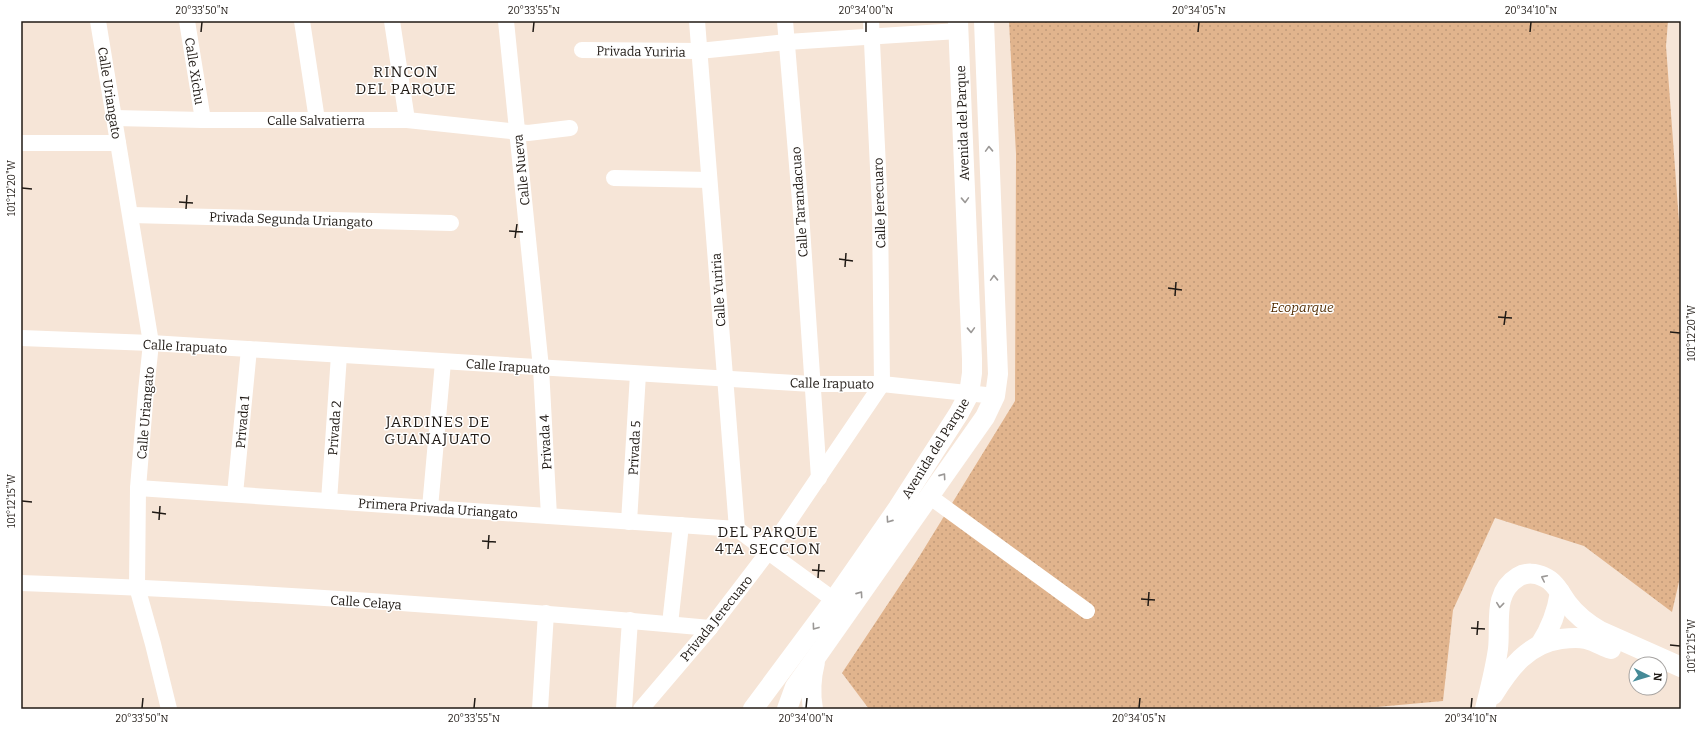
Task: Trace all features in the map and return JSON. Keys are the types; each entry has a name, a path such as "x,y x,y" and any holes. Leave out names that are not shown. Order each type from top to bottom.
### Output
{"street":[{"name":"Calle Uriangato","path":"98,21 151,343 138,488 137,588 169,709"},
{"name":"Calle Xichu","path":"187,21 203,120"},
{"path":"302,21 317,120"},
{"path":"392,21 407,120"},
{"name":"Calle Nueva","path":"506,21 541,368"},
{"name":"Calle Yuriria","path":"697,21 737,529"},
{"name":"Calle Tarandacuao","path":"785,21 819,478"},
{"name":"Avenida del Parque","path":"786,709 795,687 985,417 995,396 998,374 984,21"},
{"path":"699,51 787,42 871,29 958,26"},
{"name":"Avenida del Parque","path":"754,709 834,600 898,508 959,413 969,394 972,359 958,26"},
{"name":"Calle Jerecuaro","path":"871,29 880,210 882,384"},
{"name":"Privada Yuriria","path":"582,50 699,51"},
{"name":"Calle Salvatierra","path":"114,118 203,120 407,120 518,132 542,132 570,128"},
{"path":"21,143 118,143"},
{"path":"614,178 710,180"},
{"name":"Privada Segunda Uriangato","path":"131,215 451,223"},
{"name":"Calle Irapuato","path":"21,338 151,343 812,384 882,384 995,396"},
{"name":"Privada 1","path":"235,494 249,350"},
{"name":"Privada 2","path":"329,501 339,355"},
{"path":"430,508 443,362"},
{"name":"Privada 4","path":"541,368 549,516"},
{"name":"Privada 5","path":"629,522 638,374"},
{"name":"Privada Jerecuaro","path":"641,709 710,628 768,552 882,384"},
{"name":"Primera Privada Uriangato","path":"138,488 737,529"},
{"path":"929,496 1087,611"},
{"path":"670,624 681,525"},
{"path":"737,529 834,600"},
{"path":"1485,709 1498,647 1500,604 1503,592 1510,582 1521,575 1533,573 1545,577 1555,585 1588,632 1630,656"},
{"name":"Calle Celaya","path":"21,583 137,588 546,613 710,628"},
{"path":"1540,645 1554,620 1560,592"},
{"path":"540,709 546,613"},
{"path":"624,709 630,620"},
{"path":"1485,709 1502,680 1520,658 1540,645 1588,632 1600,632 1681,667"},
{"path":"1498,647 1508,655 1520,658"},
{"path":"813,709 811,691 812,674 816,658"},
{"path":"1668,674 1681,680"}],"green space":[{"name":"Ecoparque","path":"1009,21 1668,21 1666,46 1681,249 1681,573 1672,612 1584,546 1495,518 1453,610 1443,701 1355,709 869,709 842,673 919,557 1015,401 1016,154"}],"district":[{"name":"RINCON DEL PARQUE","path":"406,80"},
{"name":"JARDINES DE GUANAJUATO","path":"438,430"},
{"name":"DEL PARQUE 4TA SECCION","path":"768,540"}]}
